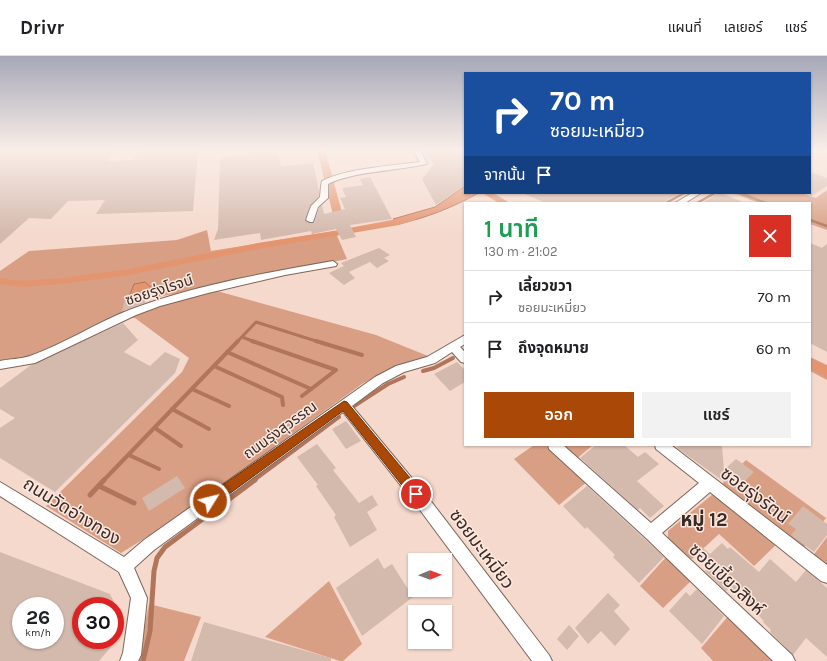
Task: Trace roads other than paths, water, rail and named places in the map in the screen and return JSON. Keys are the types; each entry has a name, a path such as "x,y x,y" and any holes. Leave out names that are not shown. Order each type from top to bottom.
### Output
{"street":[{"path":"310,220 315,206 324,198 324,185 329,181 344,178"},
{"path":"681,202 695,194"},
{"name":"ซอยรุ่งโรจน์","path":"0,365 31,360 132,312 157,304 206,290 333,264"},
{"name":"ถนนรุ่งสุวรรณ","path":"125,566 149,545 379,380 400,369 431,360 464,340"},
{"path":"453,347 464,358"},
{"name":"ซอยมะเหมี่ยว","path":"344,404 425,505 544,661"},
{"name":"ซอยเขี้ยวสิงห์","path":"555,446 786,661"},
{"name":"ซอยรุ่งรัตน์","path":"662,446 709,484 786,541 827,575"},
{"path":"651,534 709,484"},
{"name":"ถนนวัดอ่างทอง","path":"0,488 125,566"},
{"path":"125,566 139,598 132,655 129,661"}],"waterway":[{"path":"328,178 341,227"},
{"path":"488,194 504,202"},
{"path":"668,202 682,194"},
{"path":"699,202 713,194"},
{"path":"743,194 763,202"},
{"path":"0,281 20,284 62,281 129,272 258,246 399,222 412,218"},
{"path":"811,220 827,226"},
{"path":"237,342 256,322 319,342"},
{"path":"242,337 255,342"},
{"path":"227,352 238,341"},
{"path":"252,341 336,370 302,396"},
{"path":"316,341 362,355"},
{"path":"172,409 227,352"},
{"path":"227,352 311,389"},
{"path":"423,371 434,368 453,358"},
{"path":"811,364 827,372"},
{"path":"214,366 282,397 283,405"},
{"path":"354,406 388,384 404,377"},
{"path":"192,389 229,406"},
{"path":"103,481 172,409"},
{"path":"172,409 209,429"},
{"path":"253,481 339,417"},
{"path":"155,428 181,446"},
{"path":"129,455 159,469"},
{"path":"90,495 104,480"},
{"path":"143,661 150,631 154,571 157,558 165,547 255,480"},
{"path":"99,486 134,503"}],"district":[{"name":"หมู่ 12","path":"704,520"}]}
